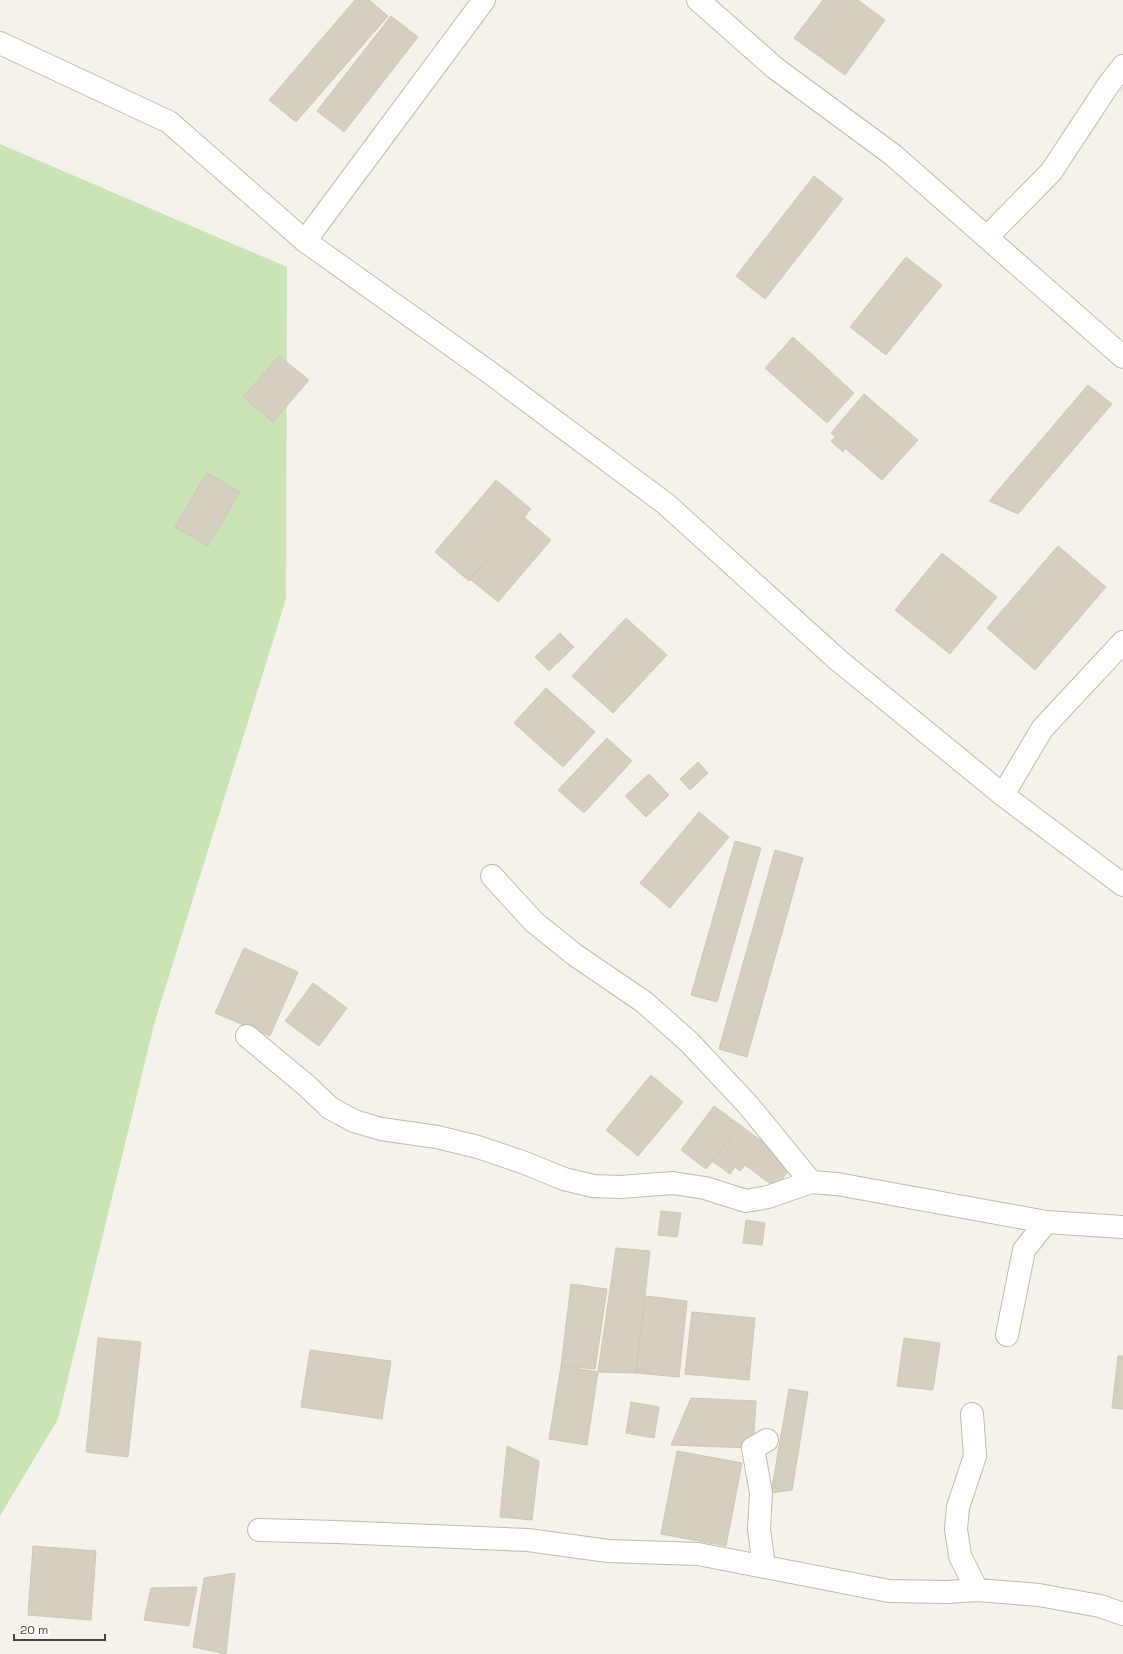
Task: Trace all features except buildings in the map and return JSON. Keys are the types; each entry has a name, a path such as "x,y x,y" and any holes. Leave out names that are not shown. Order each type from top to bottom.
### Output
{"street":[{"path":"305,241 484,0"},
{"path":"698,0 775,68 893,155 1123,357"},
{"path":"0,43 169,122 305,241 489,372 666,504 838,660 1003,795 1123,885"},
{"path":"987,237 1051,172 1109,84 1123,66"},
{"path":"1003,795 1042,729 1123,642"},
{"path":"492,876 534,922 576,956 644,1002 689,1042 749,1106 811,1182"},
{"path":"247,1036 330,1108 354,1121 381,1130 437,1137 478,1147 525,1163 564,1180 593,1186 672,1183 705,1188 746,1201 768,1196 811,1182 836,1184 1046,1222 1123,1227"},
{"path":"1007,1335 1024,1250 1046,1222"},
{"path":"972,1414 975,1456 958,1507 956,1529 960,1556 977,1590"},
{"path":"764,1567 759,1529 761,1493 754,1448 766,1440"},
{"path":"259,1530 528,1540 608,1551 698,1554 889,1591 947,1592 977,1590 1039,1595 1100,1606 1123,1614"}],"green space":[{"path":"0,144 287,267 286,599 155,1021 58,1419 0,1516"}]}
